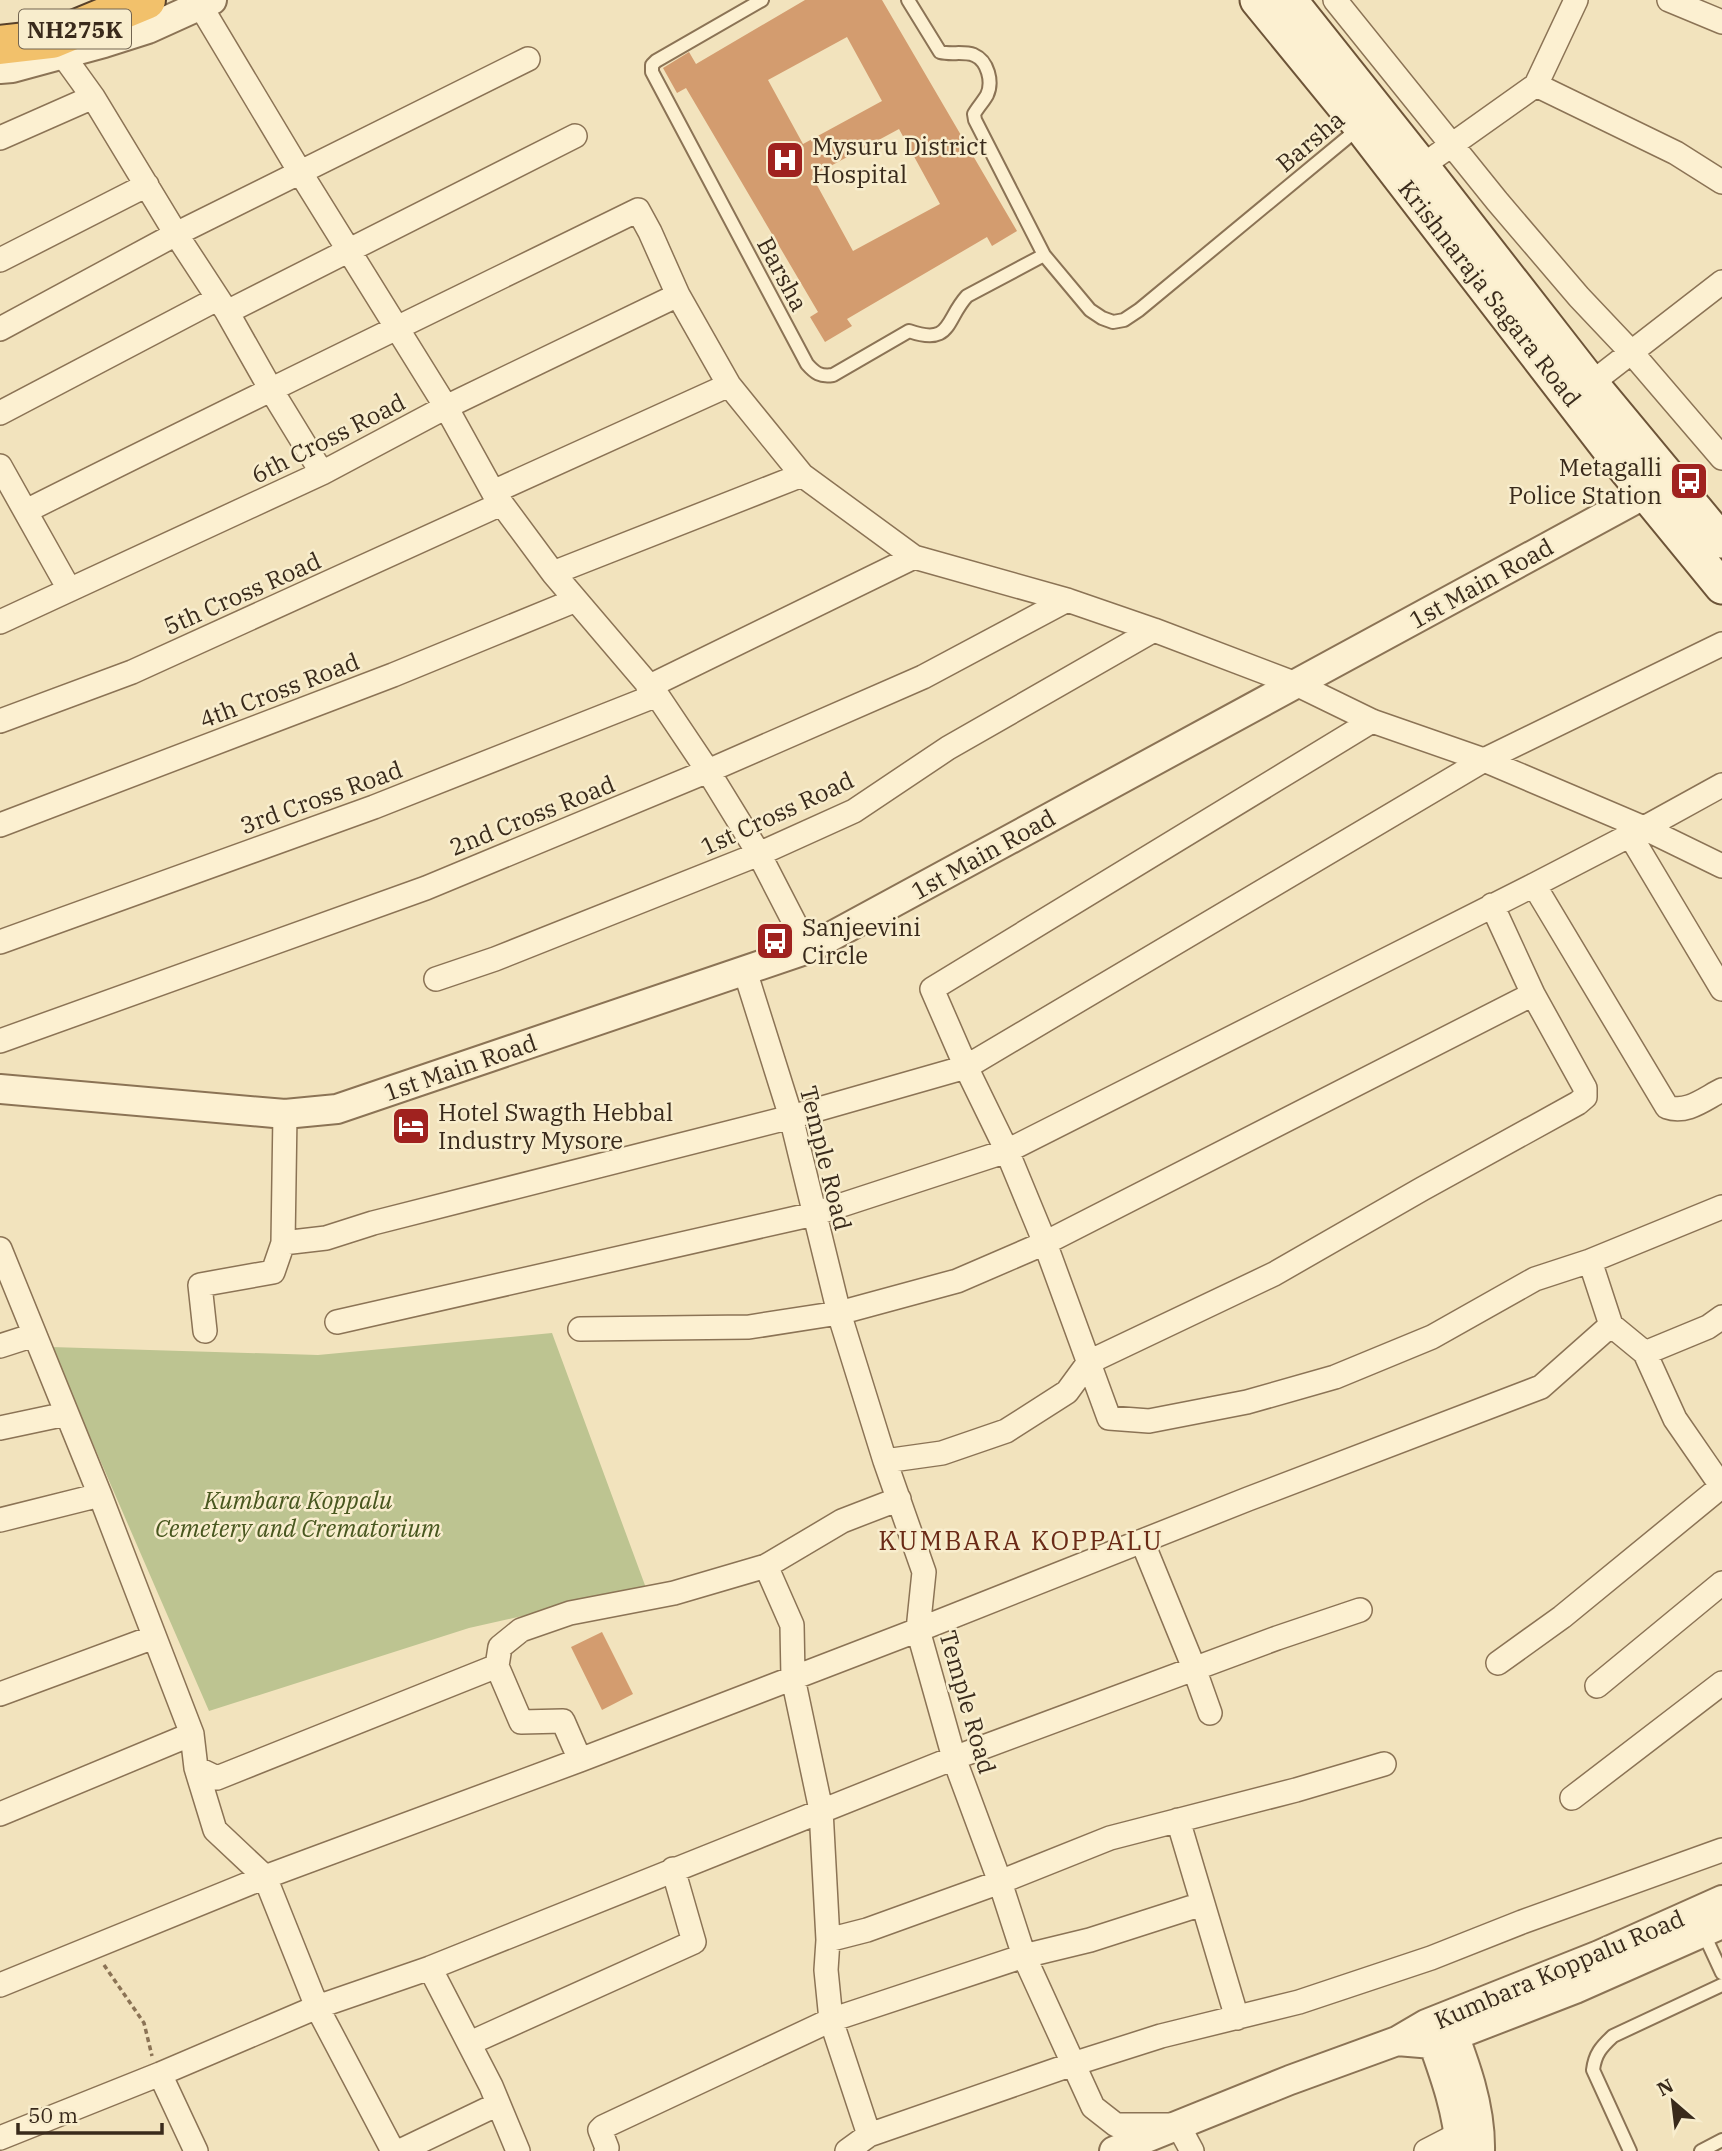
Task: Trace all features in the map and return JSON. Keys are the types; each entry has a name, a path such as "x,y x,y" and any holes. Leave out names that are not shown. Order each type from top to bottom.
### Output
{"highway":[{"name":"NH275K","path":"0,46 52,39 146,0"}],"main road":[{"name":"Krishnaraja Sagara Road","path":"1257,0 1370,119 1422,166 1582,391 1608,448 1658,485 1722,541"},
{"name":"Krishnaraja Sagara Road","path":"1290,0 1370,119 1582,391"},
{"name":"Krishnaraja Sagara Road","path":"1658,485 1722,587"}],"street":[{"path":"1335,0 1497,201 1722,458"},
{"path":"1422,166 1536,85 1576,0"},
{"path":"1669,0 1722,22"},
{"path":"0,69 12,68 148,29 206,2 300,172 446,407 497,498 553,573 652,691 708,771 759,854 808,949"},
{"path":"62,54 93,97 222,305 322,474"},
{"path":"0,328 176,234 528,59"},
{"path":"1536,85 1676,153 1722,183"},
{"path":"0,138 93,97"},
{"path":"0,414 222,305 348,250 575,136"},
{"path":"0,260 147,185"},
{"path":"26,511 270,388 638,210 678,295 729,385 802,475 914,557 1067,600 1296,684 1372,721 1484,761 1637,832 1722,866"},
{"path":"1582,391 1722,282"},
{"name":"6th Cross Road","path":"0,622 322,474 446,407 678,295"},
{"name":"5th Cross Road","path":"0,721 132,672 729,385"},
{"path":"0,466 69,589"},
{"path":"553,573 802,475"},
{"name":"1st Main Road","path":"0,1089 285,1114 337,1109 808,949 1658,485"},
{"name":"3rd Cross Road","path":"0,942 374,807 652,691 914,557"},
{"name":"4th Cross Road","path":"0,825 393,675 576,600"},
{"name":"2nd Cross Road","path":"0,1041 426,888 708,771 923,677 1067,600"},
{"name":"1st Cross Road","path":"436,979 495,959 759,854 854,811 948,748 1154,630"},
{"path":"283,1243 326,1238 373,1223 790,1117 966,1067 1484,761 1722,644"},
{"path":"1372,721 932,989 1007,1151 1045,1244 1109,1418 1149,1421 1235,1404 1335,1377 1432,1336 1535,1279 1590,1261 1722,1208"},
{"path":"337,1322 814,1214 1007,1151 1534,885 1722,785"},
{"path":"1637,832 1719,976"},
{"path":"1534,885 1667,1107 1676,1111 1685,1109 1722,1090"},
{"path":"885,1461 942,1453 1006,1430 1067,1392 1088,1362 1274,1274 1585,1097 1585,1088 1533,994 1492,905"},
{"name":"Temple Road","path":"746,971 790,1117 839,1313 885,1461 924,1572 918,1630 954,1758 1024,1956 1093,2107 1116,2125 1178,2126"},
{"path":"580,1329 749,1327 839,1313 957,1281 1045,1244 1533,994"},
{"path":"205,1331 200,1285 273,1272 283,1243 285,1114"},
{"path":"0,1249 5,1277 34,1335 100,1495 192,1734 196,1768 215,1830 265,1877 317,2007 393,2151"},
{"path":"1498,1663 1562,1617 1722,1487 1675,1419 1645,1353 1611,1325 1590,1261"},
{"path":"1645,1353 1708,1327 1722,1317"},
{"path":"0,1986 265,1877 580,1760 1541,1387 1611,1325"},
{"path":"0,1346 34,1335"},
{"path":"0,1428 66,1414"},
{"path":"0,1520 100,1495"},
{"path":"580,1760 562,1721 521,1722 497,1666 500,1647 521,1630 570,1613 674,1593 766,1566 842,1521 899,1499"},
{"path":"1142,1541 1210,1713"},
{"path":"766,1566 792,1625 793,1678 821,1810 828,1940 826,1970 831,2020 855,2146 1073,2064 1161,2036 1300,2002 1431,1958 1722,1850"},
{"path":"1597,1686 1722,1583"},
{"path":"0,2138 317,2007 430,1968 954,1758 1194,1668 1360,1610"},
{"path":"0,1694 154,1637"},
{"path":"196,1768 217,1778 497,1666"},
{"path":"1572,1798 1722,1683"},
{"path":"0,1814 192,1734"},
{"path":"828,1940 867,1930 1000,1882 1110,1838 1296,1790 1384,1764"},
{"path":"1178,1820 1237,2018"},
{"path":"470,2043 694,1942 673,1870"},
{"name":"Kumbara Koppalu Road","path":"1440,2030 1722,1900"},
{"path":"606,2151 600,2134 603,2127 831,2020 1024,1956 1090,1940 1202,1904"},
{"name":"Kumbara Koppalu Road","path":"1114,2151 1290,2080 1397,2041 1575,1989 1713,1928"},
{"path":"430,1968 470,2043 518,2151"},
{"path":"1426,2151 1466,2145 1452,2101 1440,2030"},
{"path":"160,2074 196,2151"},
{"path":"400,2151 498,2104"},
{"path":"1178,2126 1192,2151"}],"lane":[{"name":"Barsha","path":"762,0 656,61 652,65 652,72 812,370 824,376 833,375 909,331 925,337 940,333 948,328 967,296 1044,255"},
{"name":"Barsha","path":"908,0 940,52 974,55 985,66 989,76 988,93 974,114 975,120 1044,255 1090,310 1112,322 1124,320 1149,302 1370,119"},
{"path":"1713,1928 1722,1973"},
{"path":"1630,2151 1592,2070 1595,2057 1613,2036 1722,1985"},
{"path":"1702,2151 1722,2140"}],"path":[{"path":"99,1945 109,1975 144,2023 160,2074"}],"green space":[{"name":"Kumbara Koppalu Cemetery and Crematorium","path":"552,1333 646,1588 469,1628 209,1711 51,1347 318,1355"}],"building":[{"name":"Mysuru District Hospital","path":"805,0 882,0 1017,231 992,246 987,237 847,319 852,326 825,342 810,317 818,312 686,88 677,93 663,68 689,52 696,64","holes":["847,37 882,101 803,144 768,80","899,129 940,204 853,251 812,176"]},
{"path":"602,1632 633,1694 602,1710 571,1647"}],"place":[{"name":"Mysuru District Hospital","path":"785,160"},
{"name":"Metagalli Police Station","path":"1689,481"},
{"name":"Sanjeevini Circle","path":"775,941"},
{"name":"Hotel Swagth Hebbal Industry Mysore","path":"411,1126"}],"district":[{"name":"KUMBARA KOPPALU","path":"1021,1540"}]}
